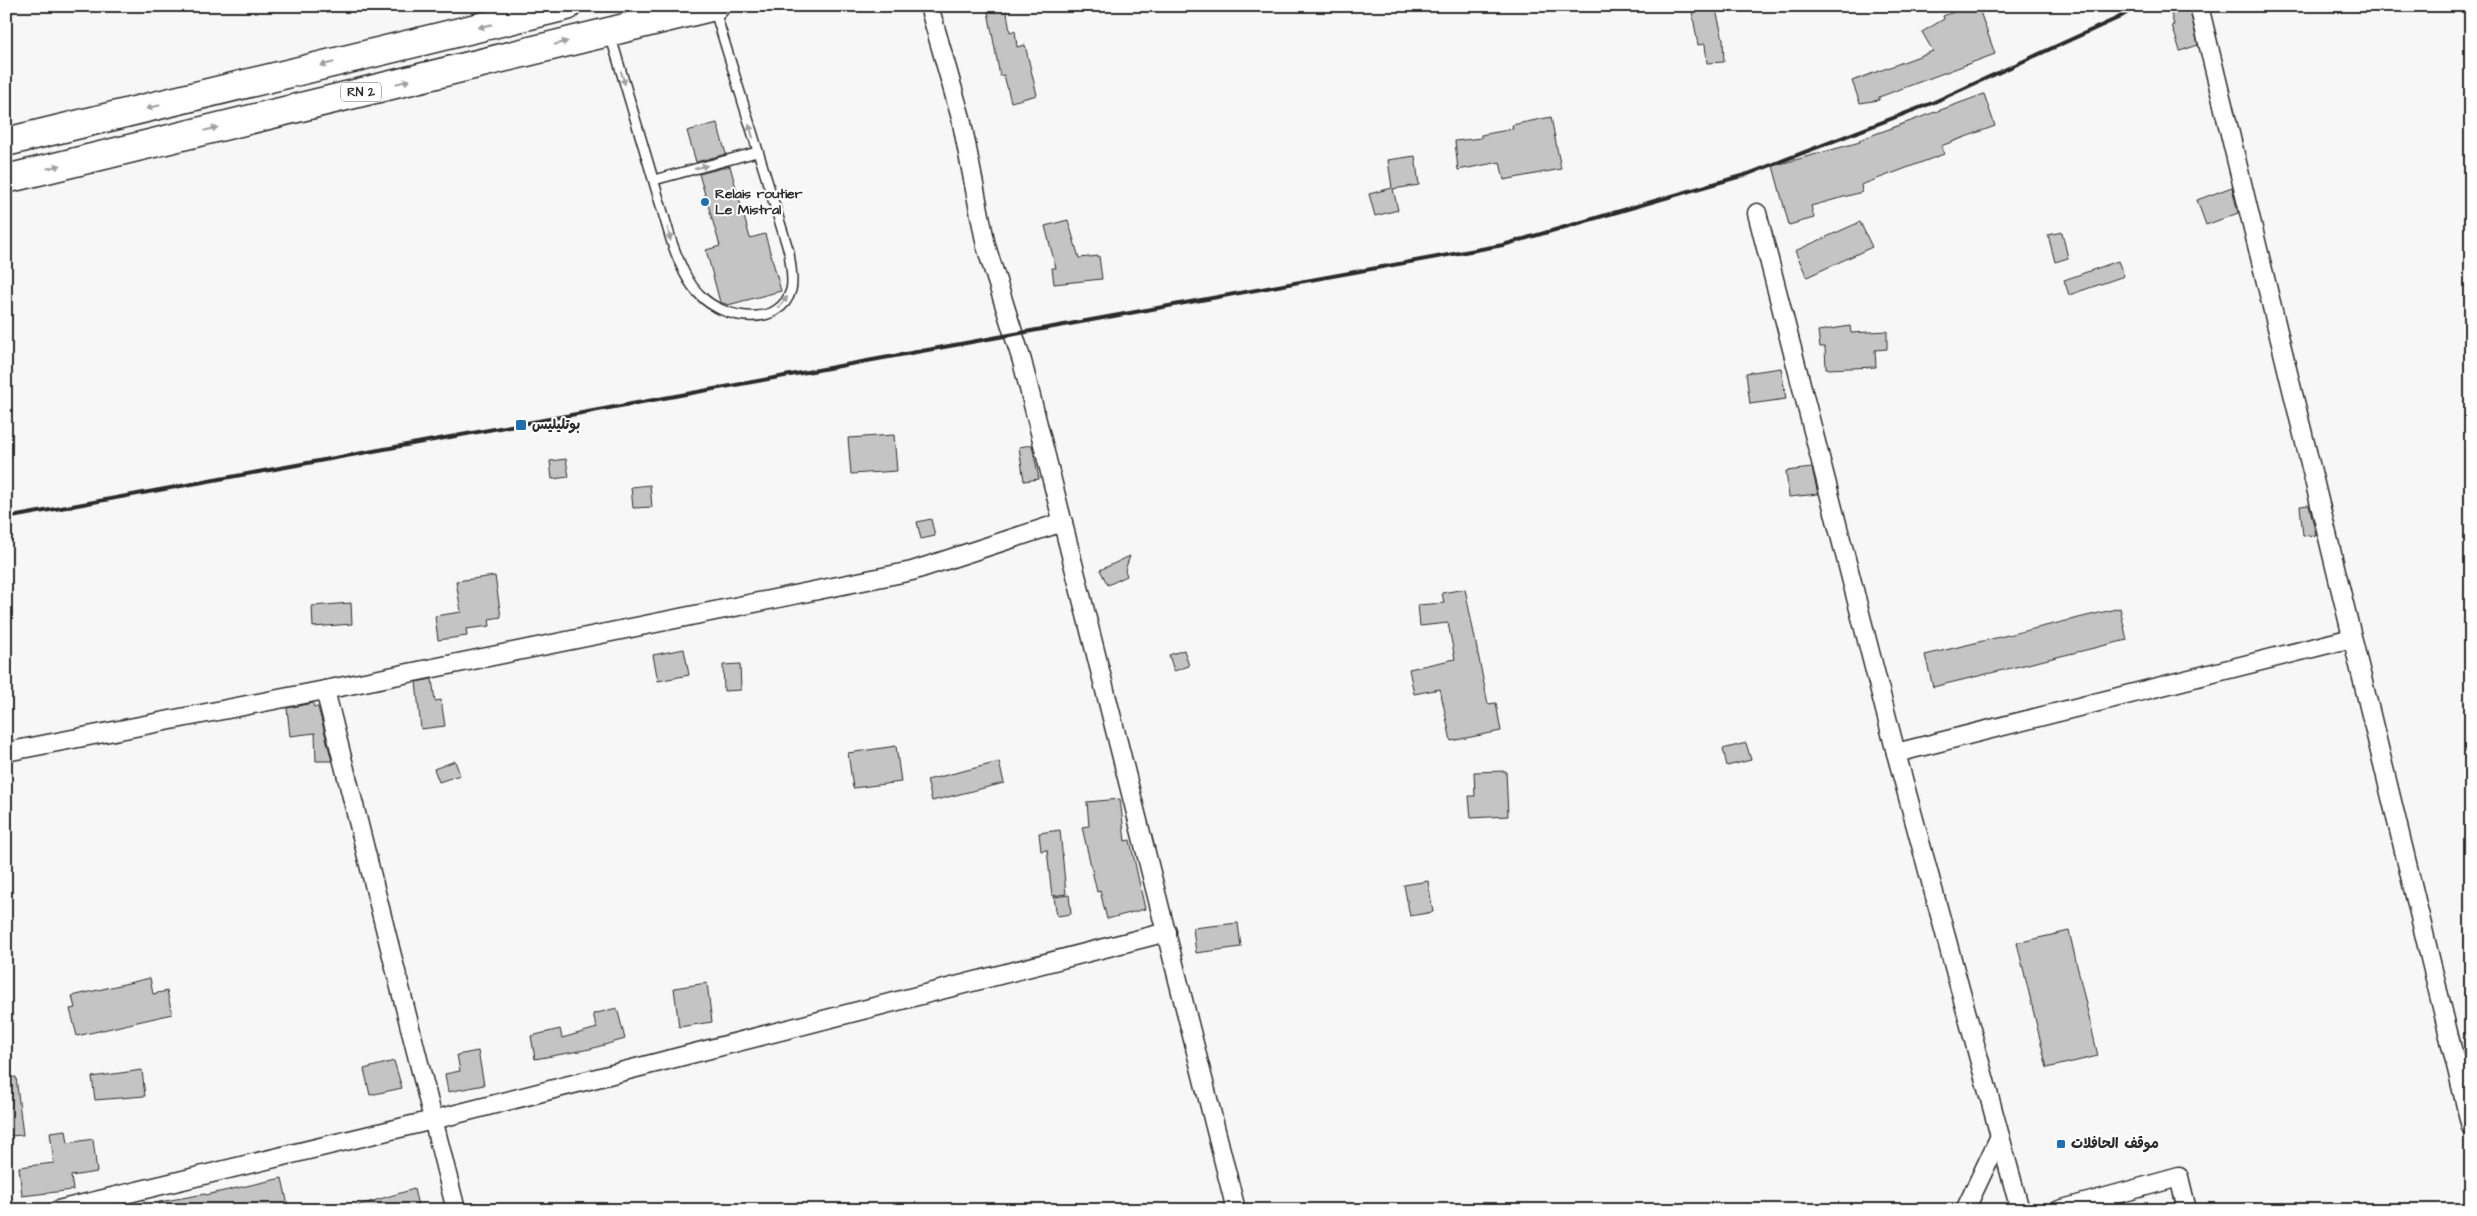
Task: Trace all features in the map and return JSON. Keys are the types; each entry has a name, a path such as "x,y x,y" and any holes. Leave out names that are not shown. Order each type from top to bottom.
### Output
{"highway":[{"path":"6,142 567,6"},
{"name":"RN 2","path":"6,179 714,6"}],"street":[{"path":"929,6 961,118 986,246 1022,361 1236,1210"},
{"path":"2199,6 2471,1127"},
{"path":"1757,213 1896,753 2020,1210"},
{"path":"6,752 325,690 912,571 1063,522"},
{"path":"1896,753 2352,638"},
{"path":"325,690 456,1210"},
{"path":"58,1210 83,1207 433,1120 1167,932"},
{"path":"1965,1210 2000,1136"},
{"path":"2059,1210 2179,1177 2187,1210"}],"lane":[{"path":"609,32 672,243 684,273 701,297 719,308 742,317 767,315 783,306 792,289 789,252 714,6"},
{"path":"654,180 757,152"}],"building":[{"path":"987,6 1006,6 1010,32 1015,31 1017,47 1025,45 1037,95 1011,102 1004,75 1000,76"},
{"path":"1691,6 1715,6 1723,39 1724,62 1707,63 1705,44 1698,45"},
{"path":"1970,6 1978,6 1995,54 1879,97 1879,100 1860,103 1852,81 1933,51 1922,32 1944,19 1943,16"},
{"path":"2185,6 2189,6 2198,45 2180,51 2172,25 2174,25 2171,14 2186,10"},
{"path":"1984,94 1995,126 1941,146 1944,154 1861,185 1862,192 1811,206 1814,218 1789,225 1773,166 1860,142 1859,140"},
{"path":"1551,117 1561,169 1504,180 1500,162 1458,170 1455,141 1481,138 1481,135 1513,129 1512,125"},
{"path":"717,123 726,154 696,162 687,131"},
{"path":"1415,156 1419,185 1393,189 1398,210 1375,216 1369,194 1392,188 1388,160"},
{"path":"730,166 750,238 765,234 781,291 728,305 720,302 706,250 720,246 699,174"},
{"path":"2232,187 2238,213 2206,225 2197,200"},
{"path":"1068,220 1079,258 1099,256 1102,279 1054,284 1052,268 1056,268 1045,226"},
{"path":"1860,222 1872,247 1807,277 1795,251"},
{"path":"2062,232 2068,258 2055,262 2048,235"},
{"path":"2118,261 2124,276 2069,295 2064,280"},
{"path":"1850,326 1851,333 1887,331 1887,349 1875,350 1876,367 1826,369 1825,347 1820,347 1818,331"},
{"path":"1781,368 1786,399 1750,404 1746,373"},
{"path":"894,435 897,471 851,474 848,438"},
{"path":"1032,445 1039,479 1024,481 1019,447"},
{"path":"566,459 569,477 552,479 550,461"},
{"path":"1812,468 1818,494 1789,497 1786,471"},
{"path":"650,485 652,507 633,508 631,487"},
{"path":"2309,505 2316,535 2303,536 2300,506"},
{"path":"931,519 935,536 921,539 917,522"},
{"path":"1130,556 1125,570 1127,576 1108,585 1100,570"},
{"path":"495,576 501,617 489,619 490,626 466,629 467,636 438,640 435,616 461,612 456,581"},
{"path":"1465,589 1488,704 1496,703 1501,731 1451,741 1440,689 1414,694 1409,669 1455,659 1448,623 1420,626 1418,605 1444,603 1442,593"},
{"path":"351,603 352,624 313,627 312,606"},
{"path":"2120,608 2127,640 1933,687 1925,655"},
{"path":"684,649 689,675 658,681 653,655"},
{"path":"1184,650 1189,666 1174,671 1169,655"},
{"path":"740,664 741,690 724,691 723,665"},
{"path":"432,679 435,701 441,700 445,726 421,729 416,682"},
{"path":"313,703 314,707 318,707 332,761 316,761 315,733 290,736 287,708"},
{"path":"1746,743 1751,760 1727,766 1723,749"},
{"path":"896,746 901,782 853,788 848,753"},
{"path":"455,761 460,775 439,782 434,769"},
{"path":"999,762 1004,783 932,801 927,780"},
{"path":"1506,771 1508,816 1471,818 1469,796 1475,796 1474,772"},
{"path":"1120,799 1125,841 1130,840 1145,909 1107,919 1100,891 1097,892 1082,827 1089,826 1087,802"},
{"path":"1060,830 1066,894 1052,896 1047,850 1041,851 1039,833"},
{"path":"1428,881 1433,912 1410,916 1404,885"},
{"path":"1069,895 1071,914 1057,916 1054,897"},
{"path":"1238,923 1241,947 1196,953 1193,928"},
{"path":"2069,931 2098,1056 2047,1068 2017,943"},
{"path":"150,978 153,994 167,991 172,1014 77,1036 70,1009 75,1008 72,996"},
{"path":"707,983 712,1022 679,1027 674,988"},
{"path":"617,1008 625,1039 590,1049 535,1059 531,1036 560,1029 562,1038 597,1028 593,1014"},
{"path":"478,1051 484,1085 448,1092 445,1074 460,1071 457,1055"},
{"path":"394,1061 402,1088 370,1095 364,1069"},
{"path":"142,1070 145,1096 95,1100 92,1077"},
{"path":"16,1077 23,1135 9,1136 6,1116 6,1078"},
{"path":"66,1130 68,1143 93,1139 97,1172 71,1176 73,1190 22,1196 19,1167 54,1163 50,1132"},
{"path":"282,1178 289,1210 160,1210 159,1202 206,1195"},
{"path":"414,1189 419,1210 357,1210 356,1206"}],"railway":[{"path":"6,518 1503,245 1748,174 1932,103 2118,18 2138,6"}],"place":[{"name":"Relais routier Le Mistral","path":"705,202"},
{"name":"بوتليليس","path":"521,425"},
{"name":"موقف الحافلات","path":"2061,1144"}]}
